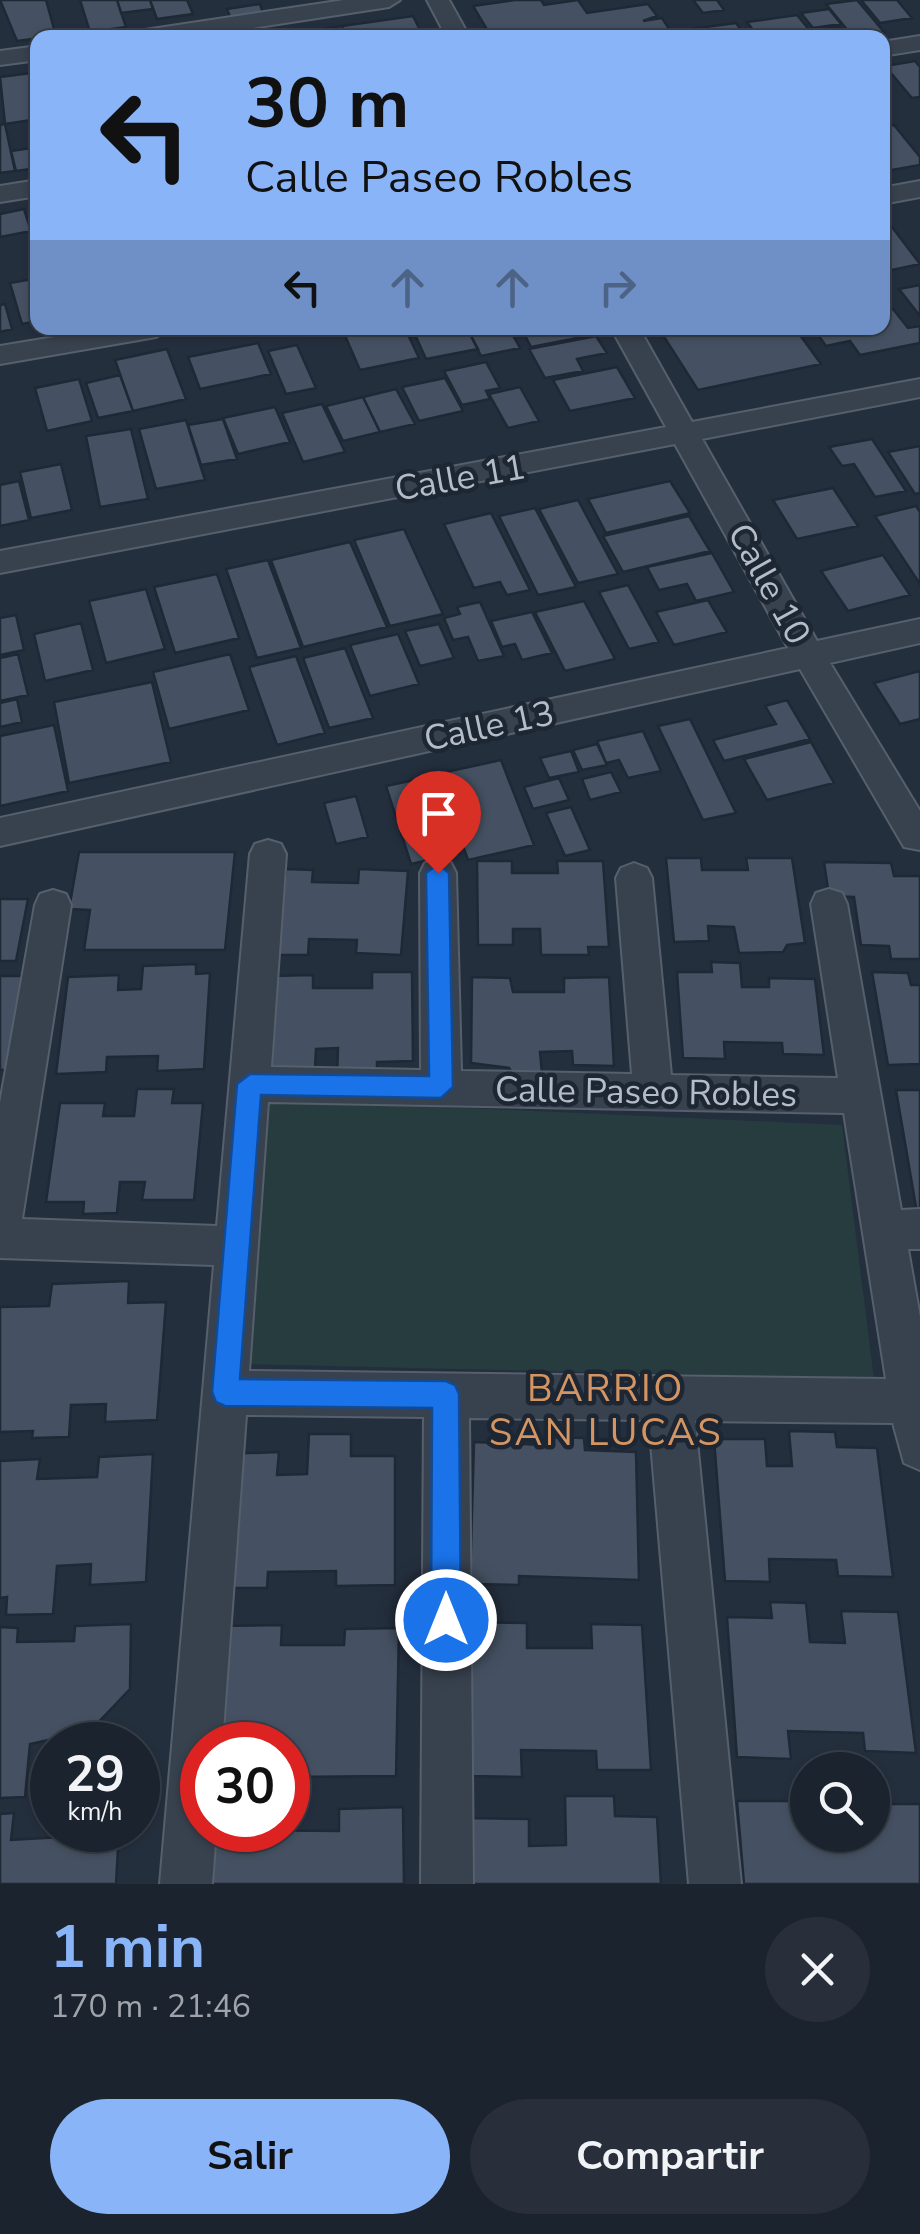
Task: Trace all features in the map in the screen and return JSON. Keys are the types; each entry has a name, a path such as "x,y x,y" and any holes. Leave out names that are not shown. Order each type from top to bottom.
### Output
{"street":[{"path":"191,30 389,0"},
{"path":"438,0 455,30"},
{"path":"890,48 920,42"},
{"path":"0,58 30,53"},
{"path":"0,194 30,189"},
{"path":"890,195 920,190"},
{"path":"0,355 116,335"},
{"name":"Calle 10","path":"629,335 917,837"},
{"name":"Calle 11","path":"0,562 685,436 920,388"},
{"name":"Calle 13","path":"0,832 920,632"},
{"path":"186,1884 268,854"},
{"path":"438,873 441,1087"},
{"path":"634,878 653,1091"},
{"path":"829,904 862,1096 902,1230 912,1401 920,1447"},
{"path":"0,1223 53,906"},
{"name":"Calle Paseo Robles","path":"250,1084 862,1096"},
{"path":"0,1238 235,1246"},
{"path":"225,1392 912,1401"},
{"path":"446,1394 447,1884"},
{"path":"670,1398 715,1884"}],"green space":[{"path":"270,1099 842,1125 874,1379 248,1364"}],"building":[{"path":"0,0 46,0 54,30 30,30 30,39 17,41"},
{"path":"80,0 117,0 126,27 89,30"},
{"path":"117,0 150,0 153,9 121,13"},
{"path":"150,0 187,0 193,14 157,19"},
{"path":"515,0 541,0 544,5 578,0 587,13 648,4 657,16 643,21 662,18 670,30 487,30 473,6"},
{"path":"693,0 717,0 724,10 703,13"},
{"path":"857,0 882,30 847,30 826,4"},
{"path":"861,0 897,0 912,18 880,23"},
{"path":"260,4 263,13 230,17 227,9"},
{"path":"829,9 841,24 813,28 801,13"},
{"path":"797,15 809,30 753,30 747,22"},
{"path":"413,16 420,30 344,30 342,26"},
{"path":"736,23 741,30 683,30"},
{"path":"915,61 920,67 920,97 912,98 890,72 890,65"},
{"path":"30,73 30,120 5,124 0,77"},
{"path":"5,124 15,171 0,173 0,125"},
{"path":"894,125 920,157 920,165 890,168 890,126"},
{"path":"30,148 30,169 16,171 11,151"},
{"path":"24,209 30,231 0,237 0,214"},
{"path":"890,224 920,264 890,268"},
{"path":"30,279 30,322 22,324 10,283"},
{"path":"920,285 920,316 899,289"},
{"path":"5,304 12,329 0,332 0,305"},
{"path":"890,310 908,328 920,326 920,343 860,355 850,341 826,346 818,335 890,335"},
{"path":"345,335 408,335 419,358 360,370"},
{"path":"415,335 471,335 478,349 426,359"},
{"path":"470,335 513,335 520,348 481,356"},
{"path":"525,335 593,335 531,347"},
{"path":"663,335 800,335 821,364 698,390"},
{"path":"596,336 607,353 577,359 583,371 545,378 529,349"},
{"path":"258,343 271,374 200,389 188,357"},
{"path":"297,345 316,388 286,394 268,351"},
{"path":"167,349 186,399 133,411 115,360"},
{"path":"486,362 500,388 486,391 490,399 462,405 444,371"},
{"path":"617,367 635,398 570,411 553,380"},
{"path":"120,375 133,411 98,418 86,383"},
{"path":"445,378 463,411 419,421 402,387"},
{"path":"79,379 92,421 47,431 35,388"},
{"path":"520,387 539,421 508,428 489,394"},
{"path":"396,389 415,424 380,432 363,397"},
{"path":"363,397 380,432 343,441 326,406"},
{"path":"322,404 345,452 303,462 282,413"},
{"path":"275,407 290,442 238,454 223,418"},
{"path":"223,419 237,459 201,465 188,425"},
{"path":"186,420 205,480 156,489 139,429"},
{"path":"131,429 148,499 100,507 86,436"},
{"path":"872,439 906,491 875,497 854,464 842,466 829,447"},
{"path":"920,446 920,493 915,494 888,452"},
{"path":"61,464 72,510 31,518 20,472"},
{"path":"19,481 29,520 0,526 0,485"},
{"path":"670,481 690,513 606,533 588,499"},
{"path":"833,488 858,526 797,539 773,500"},
{"path":"578,500 618,574 578,583 539,509"},
{"path":"916,506 920,512 920,584 875,516"},
{"path":"535,508 576,587 538,595 499,516"},
{"path":"491,513 530,590 507,595 500,582 474,588 444,524"},
{"path":"689,516 710,551 623,572 603,536"},
{"path":"404,529 443,614 390,626 354,540"},
{"path":"350,542 387,627 303,647 271,560"},
{"path":"712,553 734,592 696,601 687,584 659,590 647,567"},
{"path":"883,555 910,595 848,611 821,571"},
{"path":"268,560 301,648 257,658 226,569"},
{"path":"217,574 239,638 175,653 154,587"},
{"path":"628,585 659,642 629,649 599,592"},
{"path":"146,589 165,649 106,663 89,601"},
{"path":"708,600 727,632 674,645 656,612"},
{"path":"584,601 615,659 565,671 535,612"},
{"path":"480,602 504,656 478,661 468,637 453,640 444,618 460,614 457,607"},
{"path":"532,612 552,653 522,660 515,644 502,647 491,621"},
{"path":"16,615 24,650 0,655 0,618"},
{"path":"81,623 93,670 45,681 34,634"},
{"path":"439,624 454,658 420,666 405,631"},
{"path":"398,634 419,684 370,696 350,645"},
{"path":"345,648 373,718 329,728 303,658"},
{"path":"18,654 28,695 0,701 0,658"},
{"path":"230,654 249,710 169,729 153,672"},
{"path":"296,656 325,733 277,745 249,667"},
{"path":"920,671 920,719 900,724 874,683"},
{"path":"152,682 171,762 69,783 54,702"},
{"path":"17,699 22,722 0,727 0,703"},
{"path":"787,700 810,739 724,761 713,740 776,724 765,706"},
{"path":"690,719 736,813 703,820 658,726"},
{"path":"54,725 68,791 0,806 0,736"},
{"path":"643,731 661,771 628,778 619,760 606,763 597,741"},
{"path":"811,742 834,783 767,800 744,759"},
{"path":"597,744 607,765 582,770 573,750"},
{"path":"571,751 579,772 549,778 540,758"},
{"path":"501,760 534,845 468,860 437,774"},
{"path":"611,772 621,792 590,800 582,779"},
{"path":"433,776 460,853 411,864 386,786"},
{"path":"559,778 569,800 533,809 524,787"},
{"path":"356,796 368,837 336,844 324,803"},
{"path":"571,807 590,850 565,856 546,813"},
{"path":"79,852 235,852 225,950 84,950 90,910 69,909"},
{"path":"666,858 701,858 702,870 748,870 746,858 792,858 805,943 787,945 783,952 739,953 734,927 708,926 709,941 674,942"},
{"path":"477,861 512,861 512,873 558,873 557,861 603,861 609,947 588,947 589,955 541,955 540,929 513,929 513,945 478,945"},
{"path":"824,862 891,863 894,876 920,876 920,959 891,959 889,946 861,945 854,897 829,896"},
{"path":"286,869 313,870 312,882 358,883 359,869 408,871 401,955 356,953 357,940 309,939 308,955 275,955"},
{"path":"0,899 28,899 16,961 0,961"},
{"path":"711,962 740,963 742,987 769,987 769,978 815,979 824,1055 783,1054 782,1043 724,1042 725,1059 683,1058 677,972 712,972"},
{"path":"196,964 196,974 210,973 204,1069 157,1071 158,1056 107,1057 106,1072 56,1074 68,977 119,975 118,990 141,989 143,966"},
{"path":"372,972 412,972 413,1061 377,1062 377,1078 337,1079 338,1048 316,1049 315,1070 265,1071 270,976 313,975 313,988 372,988"},
{"path":"872,972 908,973 911,985 920,985 920,1064 888,1065"},
{"path":"0,976 23,976 6,1070 0,1070"},
{"path":"472,977 510,978 513,992 564,992 564,978 609,977 614,1066 573,1065 572,1051 540,1052 543,1084 519,1084 509,1068 471,1063"},
{"path":"137,1089 174,1089 172,1103 203,1103 194,1200 142,1200 145,1182 120,1182 117,1213 83,1214 84,1202 46,1202 60,1103 105,1103 103,1116 134,1116"},
{"path":"896,1090 920,1090 920,1213 917,1213"},
{"path":"129,1281 128,1303 166,1302 157,1420 105,1422 106,1404 71,1405 69,1437 32,1438 33,1431 0,1432 0,1307 49,1306 52,1284"},
{"path":"789,1431 835,1432 837,1447 877,1448 893,1577 838,1576 836,1560 769,1559 770,1582 725,1581 714,1439 765,1439 767,1466 792,1466"},
{"path":"309,1434 351,1434 351,1456 395,1456 395,1585 336,1586 336,1571 268,1572 267,1588 215,1588 223,1454 279,1452 277,1475 307,1474"},
{"path":"546,1437 584,1438 585,1450 636,1452 639,1580 519,1576 519,1585 470,1584 474,1442 547,1445"},
{"path":"153,1454 146,1582 90,1585 91,1564 57,1566 53,1614 6,1615 7,1597 0,1598 0,1461 40,1459 37,1479 97,1477 99,1457"},
{"path":"770,1602 806,1603 810,1642 845,1643 841,1611 898,1612 916,1753 865,1751 863,1733 788,1731 790,1759 737,1757 727,1617 772,1618"},
{"path":"468,1622 527,1623 527,1648 592,1648 591,1624 642,1625 651,1770 597,1770 596,1751 521,1750 522,1777 468,1776"},
{"path":"131,1624 130,1689 99,1722 30,1722 25,1797 0,1798 0,1627 18,1628 17,1642 74,1641 75,1626"},
{"path":"282,1625 281,1645 344,1645 345,1629 399,1628 396,1776 310,1777 310,1722 209,1722 216,1626"},
{"path":"565,1796 614,1796 615,1816 657,1817 661,1884 470,1884 470,1818 529,1819 529,1846 566,1845"},
{"path":"737,1801 790,1801 790,1852 890,1852 890,1804 920,1804 920,1884 744,1884"},
{"path":"403,1807 404,1884 192,1884 200,1852 310,1852 310,1831 339,1831 339,1809"},
{"path":"14,1813 11,1840 30,1839 30,1852 118,1852 116,1884 0,1884 0,1814"}],"district":[{"name":"BARRIO SAN LUCAS","path":"606,1410"}],"route":[{"path":"438,873 441,1087 250,1084 225,1392 446,1394 446,1620"}]}
